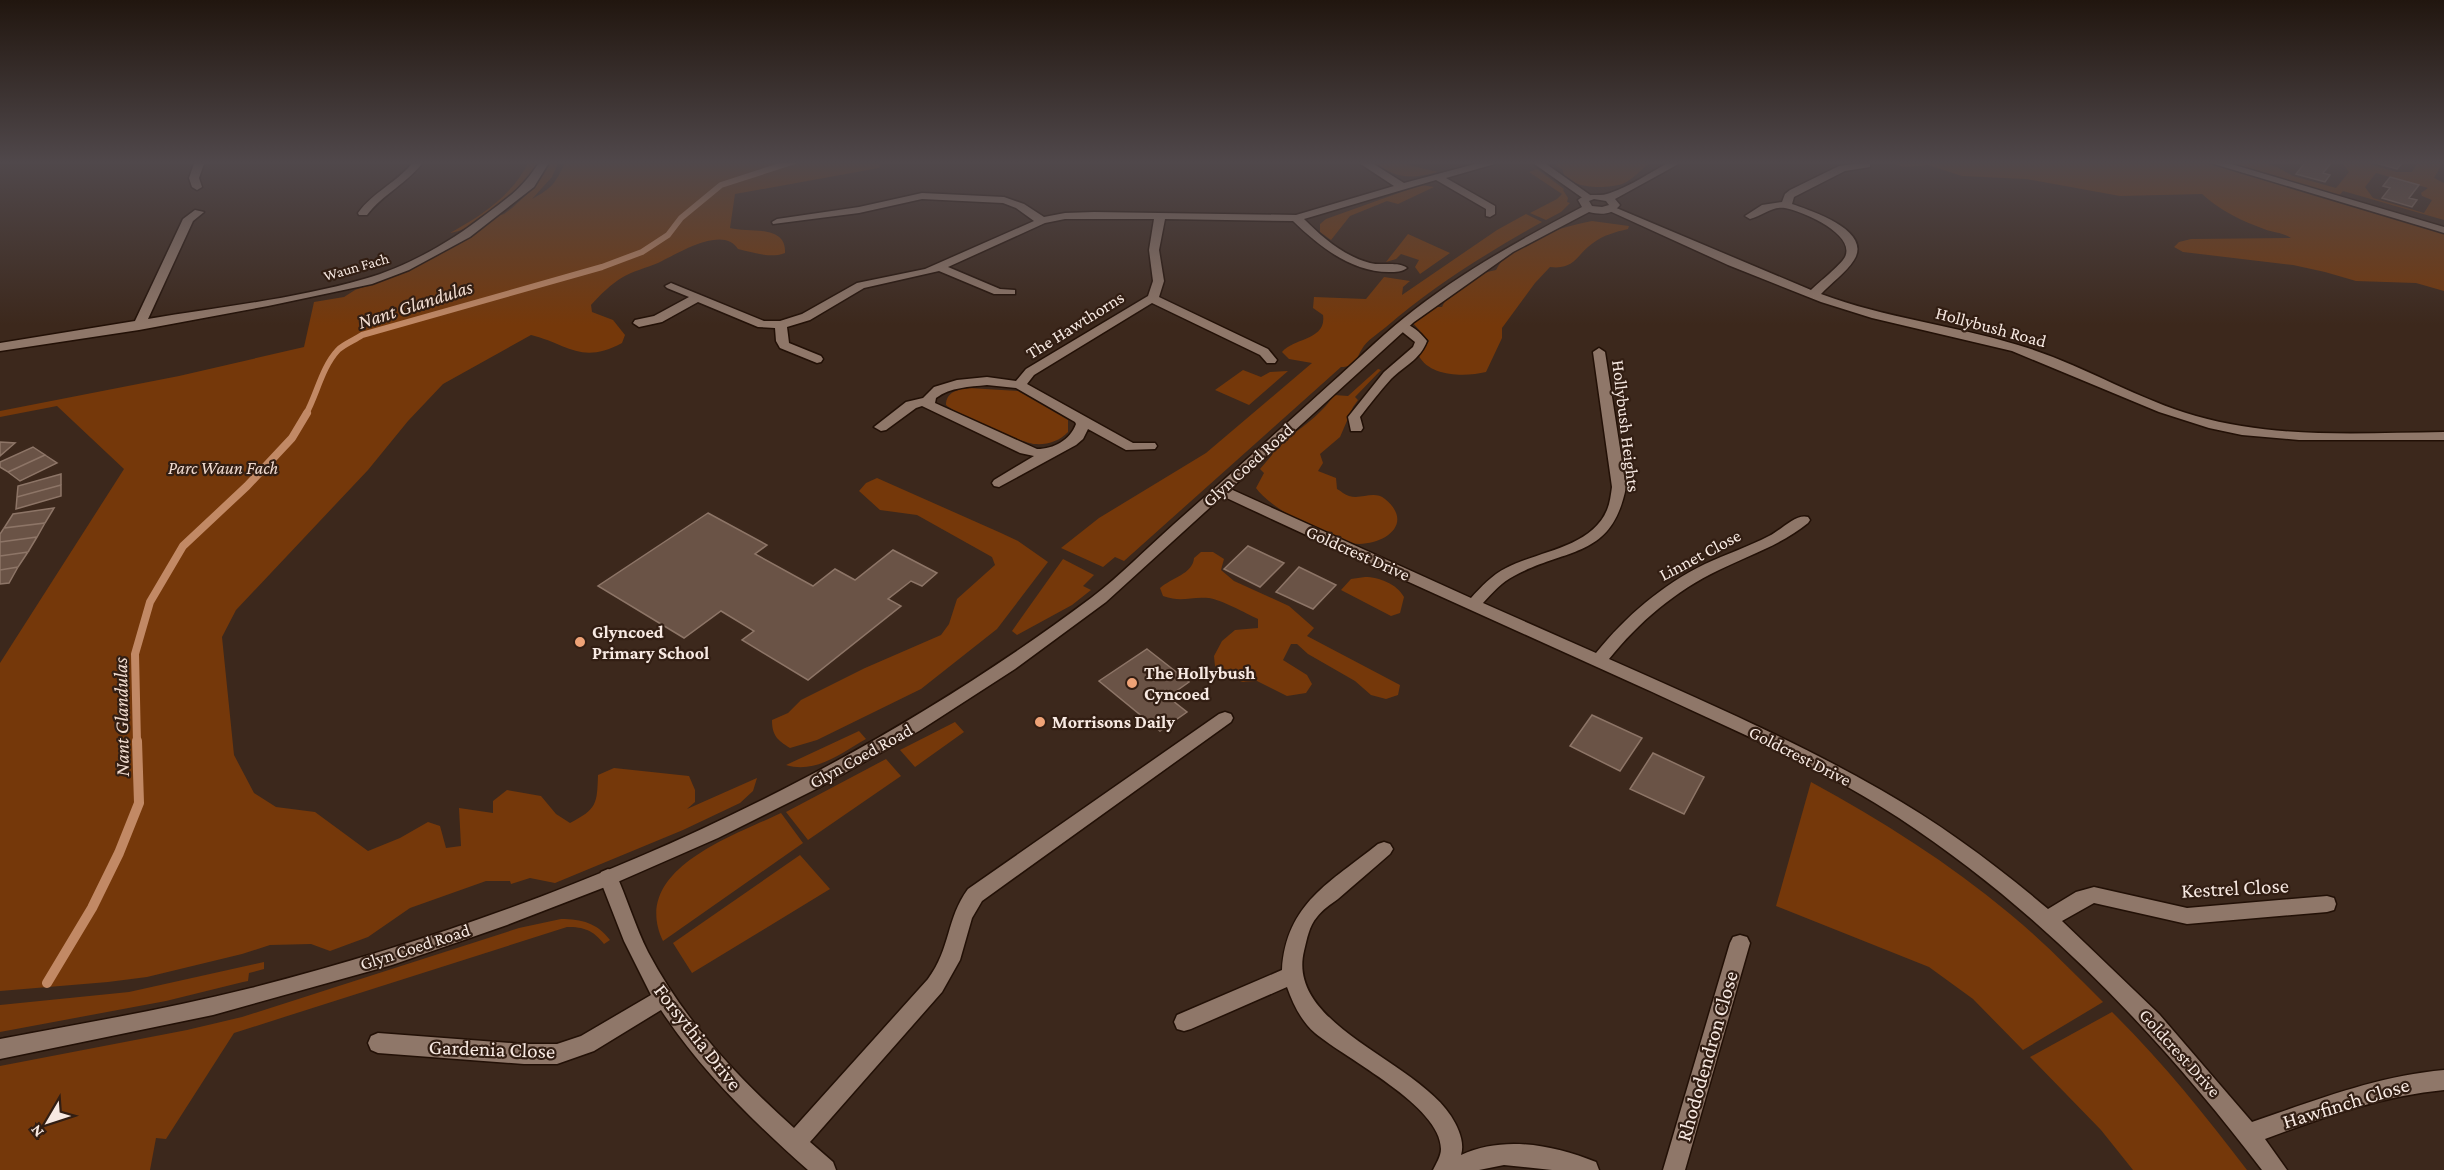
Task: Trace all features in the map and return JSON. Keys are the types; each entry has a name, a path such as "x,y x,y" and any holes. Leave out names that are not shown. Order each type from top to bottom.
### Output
{"street":[{"path":"139,326 188,219 193,216"},
{"name":"Waun Fach","path":"0,347 139,326 325,292 386,276 441,249 493,216"},
{"path":"777,222 821,216"},
{"path":"1034,216 1042,221"},
{"path":"671,286 762,324 782,325 806,317 861,285 914,276 940,268 1042,221 1075,216"},
{"path":"1128,216 1296,218 1307,216"},
{"name":"The Hawthorns","path":"1019,385 1030,372 1152,297 1159,287 1160,278 1154,251 1160,216"},
{"name":"Glyn Coed Road","path":"0,1049 138,1023 283,988 459,933 608,877 703,836 787,796 954,704 1016,662 1101,598 1401,326 1463,280 1566,216"},
{"name":"Hollybush Road","path":"1636,216 1813,296 1904,323 2015,348 2154,404 2213,425 2264,433 2296,435 2444,436"},
{"path":"1809,216 1840,230 1848,237 1851,245 1850,258 1813,296"},
{"path":"2398,216 2444,230"},
{"path":"1296,218 1315,237 1338,254 1387,270 1401,268"},
{"path":"940,268 998,292 1011,292"},
{"path":"639,323 658,319 698,297"},
{"name":"The Hawthorns","path":"1152,297 1264,352 1271,360"},
{"path":"782,325 784,345 817,359"},
{"path":"1356,428 1354,417 1365,401 1419,347 1421,341 1417,336 1401,326"},
{"name":"Hollybush Heights","path":"1474,604 1497,581 1509,573 1583,544 1603,528 1613,516 1618,502 1619,487 1599,352"},
{"name":"The Hawthorns","path":"881,427 911,405 927,401 938,390 957,384 987,381 1019,385 1131,447 1150,446"},
{"path":"927,401 933,408 1025,450 1049,453"},
{"path":"999,483 1078,436 1083,424 1080,419"},
{"name":"Goldcrest Drive","path":"1221,490 1799,754 1902,811 2002,881 2047,920 2169,1039 2249,1134 2276,1170"},
{"name":"Linnet Close","path":"1599,661 1626,628 1677,587 1712,567 1788,534 1803,520"},
{"path":"795,1143 928,995 945,972 954,953 958,924 964,908 975,894 1225,718"},
{"path":"1384,849 1310,911 1299,931 1293,955 1292,975 1302,1002 1321,1025 1411,1088 1435,1110 1449,1132 1451,1140 1452,1148 1444,1170"},
{"name":"Forsythia Drive","path":"608,877 642,960 664,998 712,1060 754,1107 825,1170"},
{"name":"Kestrel Close","path":"2047,920 2083,898 2094,895 2187,916 2327,904"},
{"name":"Rhododendron Close","path":"1674,1170 1740,943"},
{"path":"1184,1022 1292,975"},
{"name":"Gardenia Close","path":"378,1043 524,1054 557,1054 587,1044 664,998"},
{"name":"Hawfinch Close","path":"2249,1134 2382,1088 2417,1081 2444,1080"},
{"path":"1456,1170 1466,1163 1519,1152 1564,1161 1588,1170"}],"green space":[{"path":"478,216 488,216 463,230 450,233"},
{"name":"Parc Waun Fach","path":"499,216 732,216 730,228 773,234 784,244 785,253 762,254 738,249 731,242 722,240 711,240 687,248 623,277 591,305 592,312 613,320 625,335 622,343 608,349 585,353 531,335 443,384 408,421 368,470 236,610 222,637 234,755 254,793 276,807 315,812 368,851 400,838 428,822 440,826 446,848 461,846 459,808 493,813 493,801 507,790 541,796 556,814 570,823 586,814 594,805 598,775 614,768 689,776 695,790 695,802 687,809 757,778 753,791 740,803 683,830 555,883 530,878 511,884 510,881 486,881 410,908 368,937 330,951 311,944 270,945 147,977 0,991 0,663 124,469 57,406 0,417 0,411 179,376 304,347 314,302 344,297 355,290 406,272 463,242 484,220"},
{"path":"1336,216 1351,216 1331,240 1320,232 1320,224"},
{"path":"1523,216 1529,216 1542,222 1461,271 1404,312 1366,343 1353,364 1341,367 1124,561 1115,557 1103,567 1061,548 1099,518 1206,453 1312,363 1289,359 1282,352 1320,329 1323,315 1313,308 1314,297 1366,299 1384,277 1410,281 1403,287 1402,295 1497,230"},
{"path":"1536,216 1554,216 1546,220"},
{"path":"2233,216 2396,216 2444,230 2444,291 2416,283 2356,281 2293,265 2183,252 2174,247 2179,242 2191,239 2291,238"},
{"path":"2429,216 2444,216 2444,220"},
{"path":"1592,221 1629,226 1628,229 1597,240 1570,264 1550,267 1535,283 1502,328 1502,338 1486,372 1469,375 1449,374 1424,363 1419,356 1429,341 1412,322 1430,307 1442,307 1451,294 1465,283 1496,270 1513,251 1525,244 1553,231"},
{"path":"1408,234 1450,253 1420,274 1415,267 1419,260 1401,254 1396,259 1386,262"},
{"path":"1378,369 1381,370 1355,397 1358,400 1340,437 1320,454 1323,463 1318,471 1336,478 1337,489 1354,497 1381,496 1394,509 1397,519 1395,527 1389,534 1380,540 1357,544 1336,538 1297,520 1273,504 1256,488 1264,473 1260,469 1272,455 1274,448 1314,417 1334,395 1348,396"},
{"path":"1243,370 1261,377 1270,372 1288,371 1249,405 1215,390"},
{"path":"969,388 1018,391 1068,420 1068,432 1053,442 1035,444 989,428 946,405 950,394"},
{"path":"877,478 1018,541 1048,562 997,629 921,689 817,740 790,748 776,737 772,720 788,713 801,700 865,668 941,635 949,624 957,599 995,565 992,557 917,515 880,510 859,491 866,483"},
{"path":"1201,552 1213,552 1224,559 1221,570 1234,581 1289,606 1314,628 1307,636 1400,685 1398,695 1386,699 1371,695 1355,681 1308,654 1297,644 1291,644 1283,660 1307,675 1312,684 1306,693 1287,696 1257,681 1242,682 1222,673 1215,666 1214,656 1222,641 1235,630 1258,628 1258,619 1214,599 1176,599 1163,596 1160,588 1186,572 1194,558"},
{"path":"1063,559 1094,575 1083,586 1091,590 1072,605 1017,635 1012,631"},
{"path":"1365,577 1387,582 1401,592 1404,597 1400,613 1391,616 1341,590 1351,579"},
{"path":"955,722 964,732 915,767 900,750"},
{"path":"859,731 866,739 828,761 808,767 786,765"},
{"path":"886,759 901,776 808,840 786,812"},
{"path":"1811,782 1889,827 1987,895 2058,957 2103,1002 2023,1050 1973,999 1929,967 1776,906"},
{"path":"781,813 803,843 663,941 656,916 660,894 673,875 691,859 714,845"},
{"path":"800,855 830,889 692,973 673,943"},
{"path":"561,919 588,923 610,940 604,944 588,930 567,927 234,1033 166,1139 156,1138 150,1170 0,1170 0,1066 187,1030 242,1017 519,928"},
{"path":"264,962 264,969 249,973 248,981 166,1001 0,1032 0,1005 129,992"},
{"path":"2112,1012 2182,1088 2247,1170 2133,1170 2101,1130 2030,1057"}],"building":[{"path":"0,442 15,443 0,456"},
{"path":"33,447 45,455 8,472 0,467 0,462"},
{"path":"45,455 57,463 20,481 8,472"},
{"path":"61,474 61,485 17,497 18,486"},
{"path":"61,485 61,496 16,509 17,497"},
{"path":"54,508 45,523 4,528 13,514"},
{"path":"708,513 767,545 755,554 813,586 835,569 855,580 893,550 937,573 922,586 911,581 888,599 901,606 808,680 742,640 754,631 721,611 684,638 598,586"},
{"path":"45,523 37,537 0,542 0,534 4,528"},
{"path":"37,537 28,552 0,556 0,542"},
{"path":"1248,546 1284,563 1260,587 1224,569"},
{"path":"28,552 18,567 0,570 0,556"},
{"path":"18,567 9,583 0,584 0,570"},
{"path":"1299,567 1336,585 1313,609 1276,592"},
{"path":"1147,649 1189,682 1168,697 1187,712 1160,731 1099,681"},
{"path":"1592,715 1642,738 1620,771 1570,746"},
{"path":"1653,753 1704,777 1684,814 1630,789"}],"waterway":[{"name":"Nant Glandulas","path":"306,414 332,357 340,348 362,335 602,267 642,252 668,235 684,216"},
{"name":"Nant Glandulas","path":"137,743 135,654 150,602 183,546 247,486 292,438 307,413"},
{"name":"Nant Glandulas","path":"47,983 92,908 119,853 139,803 137,741"}],"place":[{"name":"Glyncoed Primary School","path":"580,642"},
{"name":"The Hollybush Cyncoed","path":"1132,683"},
{"name":"Morrisons Daily","path":"1040,722"}]}
